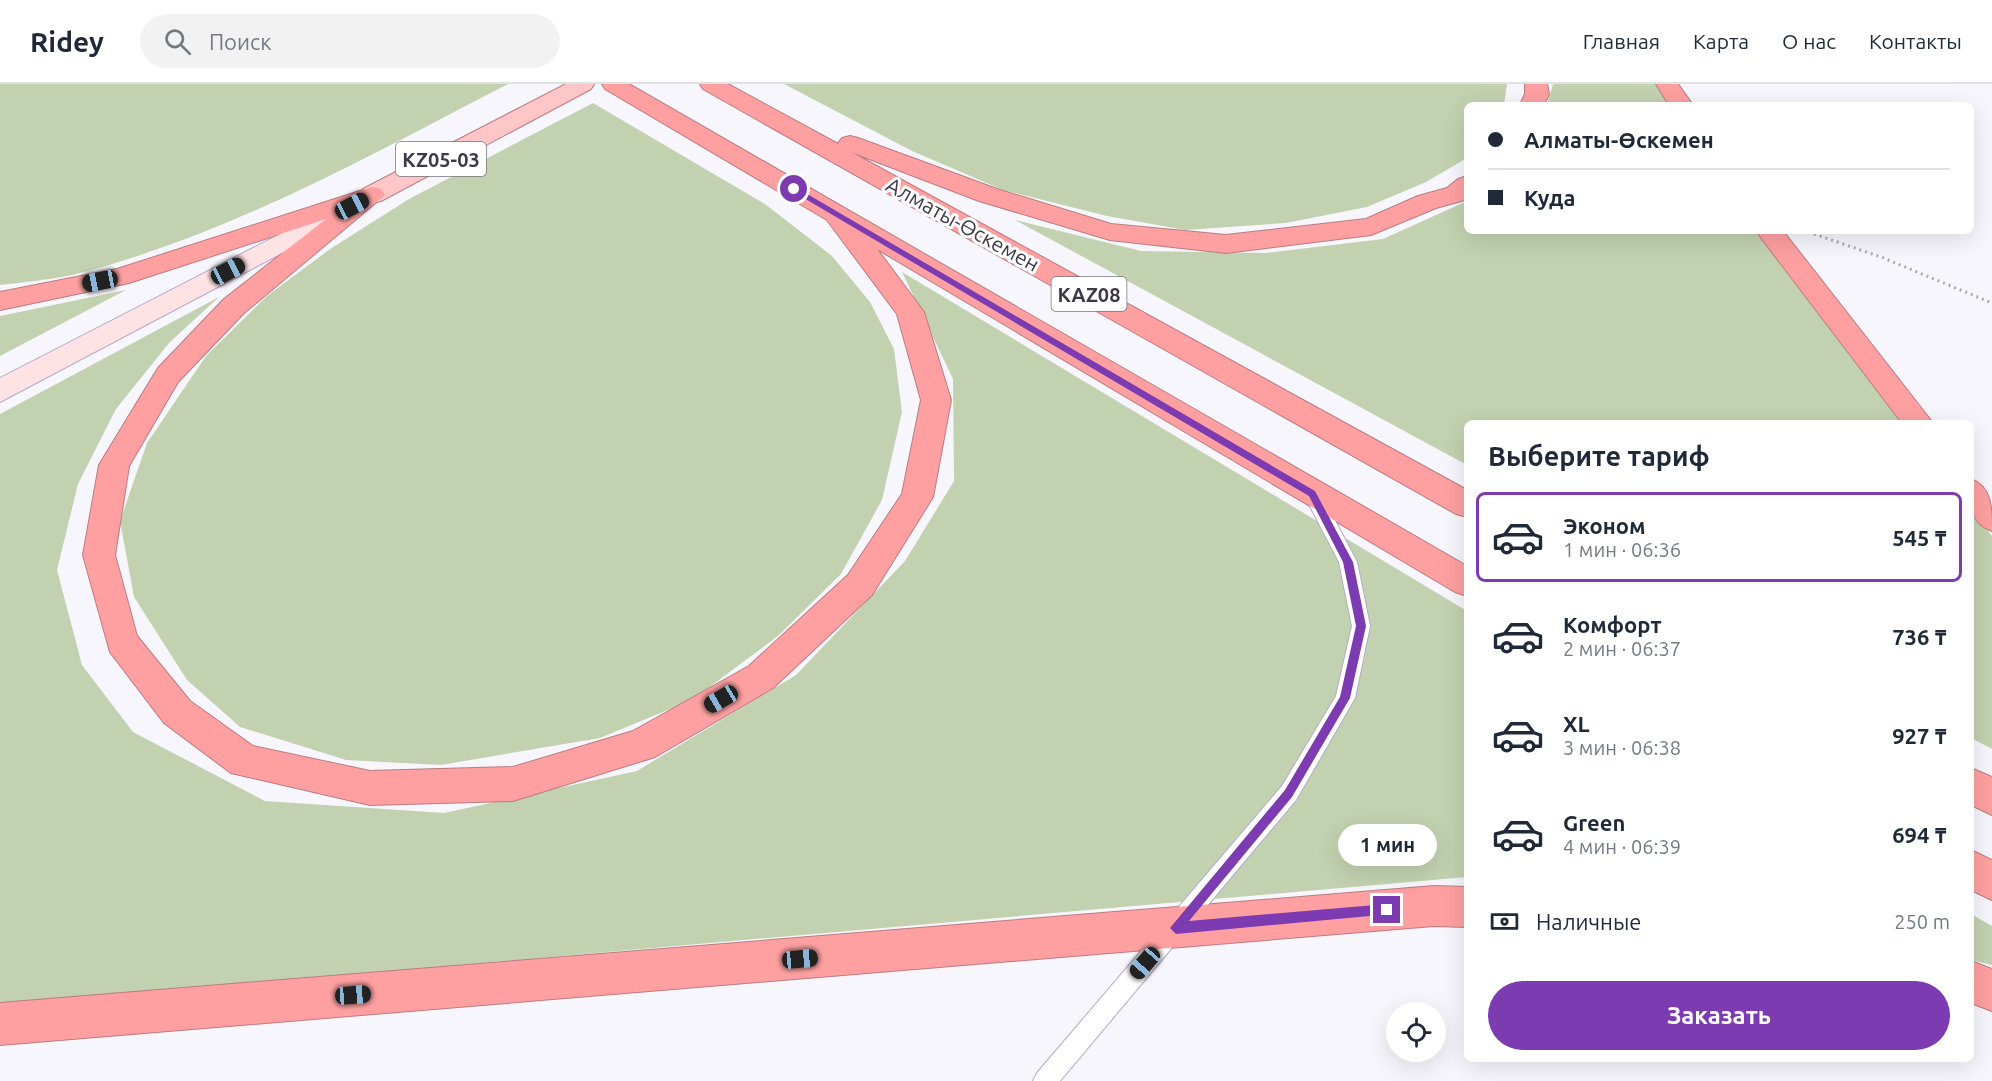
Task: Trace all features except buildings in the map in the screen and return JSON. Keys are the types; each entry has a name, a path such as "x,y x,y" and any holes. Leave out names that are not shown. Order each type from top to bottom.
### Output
{"highway":[{"name":"KAZ08","path":"613,84 1464,580"},
{"name":"Алматы-Өскемен","path":"711,84 1464,503"},
{"path":"1533,102 1537,94 1536,84"},
{"path":"1667,84 1679,102"},
{"path":"738,100 988,195 1110,232 1226,244 1371,227 1427,202 1456,194 1464,187"},
{"path":"372,195 234,306 168,375 114,465 99,555 122,642 177,712 244,761 370,788 513,784 642,745 761,677 860,585 917,497 936,400 910,312 834,213"},
{"path":"0,301 120,278 372,195"},
{"path":"1771,234 1916,420"},
{"path":"1974,495 1992,518"},
{"path":"1974,787 1992,797"},
{"path":"1974,871 1992,881"},
{"path":"0,1024 1434,906 1464,907"},
{"path":"1974,983 1992,990"}],"main road":[{"name":"KZ05-03","path":"372,195 583,84"},
{"path":"0,391 372,195"}],"lane":[{"path":"1045,1081 1288,793 1345,698 1361,626 1348,562 1312,493"}],"path":[{"path":"1812,234 1871,253 1992,303"}],"green space":[{"path":"0,84 508,84 295,192 186,239 129,259 72,275 0,285"},
{"path":"784,84 1507,84 1504,102 1464,102 1464,160 1426,182 1367,207 1286,223 1185,230 1107,216 1003,190 912,151"},
{"path":"1553,84 1663,84 1676,102 1548,102"},
{"path":"593,103 765,204 832,256 870,302 894,349 902,412 882,500 841,574 778,636 692,700 600,738 441,765 346,760 240,727 187,680 134,597 120,521 147,443 206,356 267,296 330,249 409,199"},
{"path":"1464,202 1464,234 1772,234 1908,420 1464,420 1464,463 1015,220 1141,251 1265,253 1383,239"},
{"path":"902,272 1464,609 1464,877 0,1005 0,414 219,297 169,343 116,409 78,484 57,570 82,665 133,732 265,801 444,813 637,771 796,675 905,561 954,481 953,379"},
{"path":"126,290 0,356 0,316"},
{"path":"1974,511 1992,536 1992,749 1974,740"},
{"path":"1974,916 1992,926 1992,965 1974,961"}],"route":[{"path":"794,189 1312,493 1348,562 1361,626 1345,698 1288,793 1176,928 1387,910"}]}
